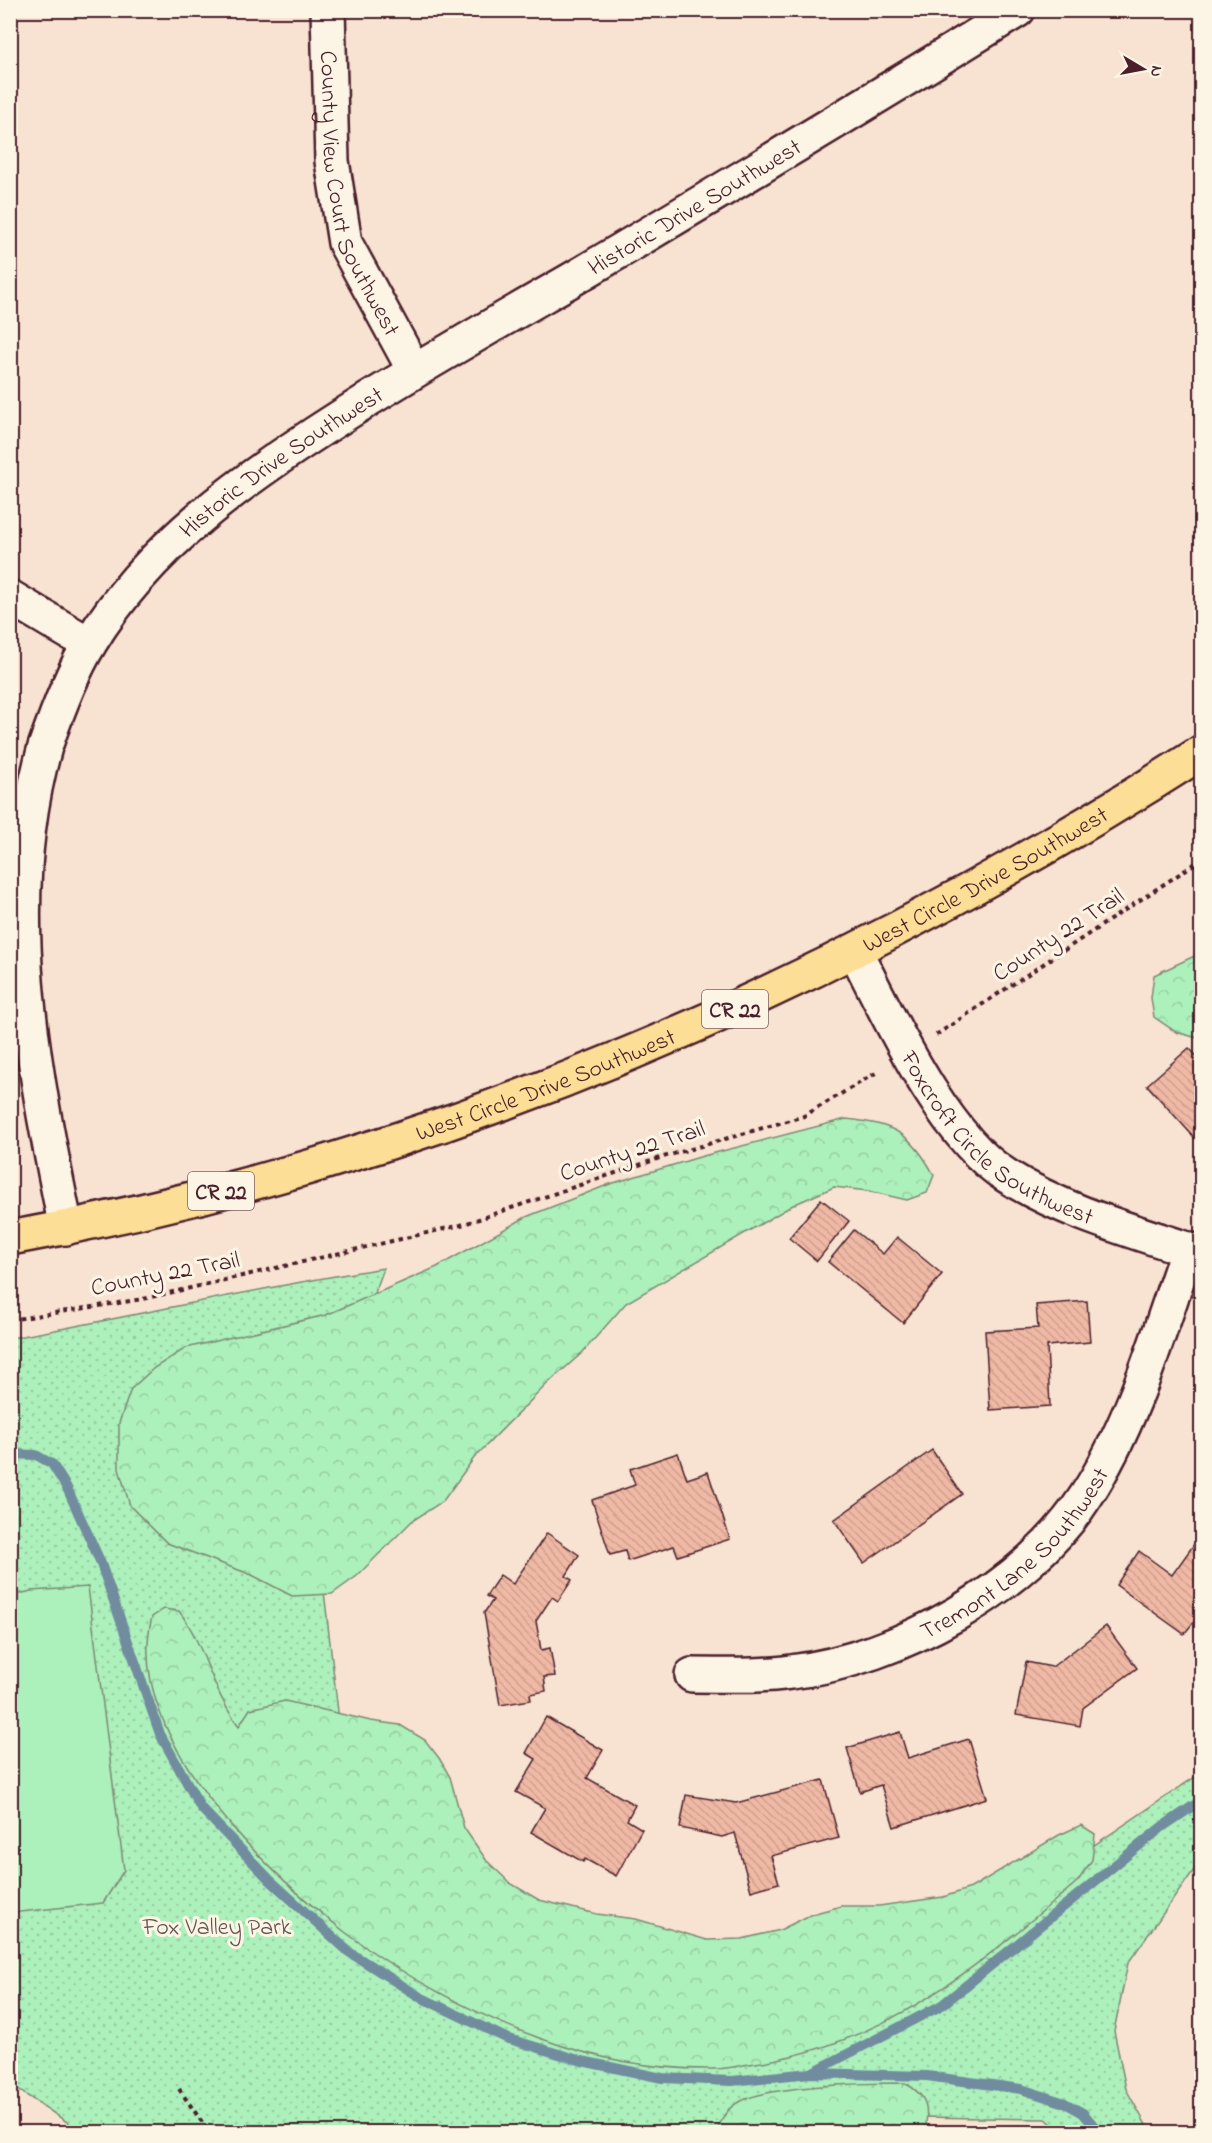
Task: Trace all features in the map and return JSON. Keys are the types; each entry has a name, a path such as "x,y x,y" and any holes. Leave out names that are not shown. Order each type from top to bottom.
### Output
{"main road":[{"name":"West Circle Drive Southwest","path":"10,1238 66,1228 208,1195 301,1170 458,1120 666,1040 855,951 1011,870 1202,752"}],"street":[{"name":"County View Court Southwest","path":"328,10 332,161 345,243 414,370"},
{"name":"Historic Drive Southwest","path":"66,1228 34,1064 23,980 19,927 20,894 26,836 45,749 63,700 89,644 128,590 171,543 221,498 280,455 414,370 578,275 1018,10"},
{"path":"10,597 89,644"},
{"name":"Foxcroft Circle Southwest","path":"855,951 909,1053 947,1116 965,1138 1004,1175 1066,1206 1195,1251"},
{"name":"Tremont Lane Southwest","path":"692,1675 791,1672 878,1651 915,1635 1010,1579 1042,1552 1087,1496 1111,1451 1195,1251"}],"path":[{"name":"County 22 Trail","path":"10,1320 143,1299 461,1225 660,1158 804,1116 909,1053 1202,860"},
{"path":"179,2089 209,2133"}],"green space":[{"path":"1201,953 1201,1039 1176,1032 1154,1017 1151,998 1154,975"},
{"path":"846,1119 888,1128 908,1140 926,1160 934,1175 927,1193 907,1200 868,1191 834,1187 793,1205 626,1303 583,1352 546,1385 474,1458 443,1501 412,1521 357,1576 332,1594 292,1596 252,1575 167,1543 130,1506 119,1469 119,1423 131,1389 154,1368 186,1348 326,1315 437,1267 526,1217 610,1184 703,1156"},
{"name":"Fox Valley Park","path":"384,1268 310,1471 344,1763 511,1915 767,1982 964,1933 1201,1773 1201,1860 1128,1963 1114,2031 1126,2089 1150,2132 1061,2132 1046,2119 922,2117 780,2132 82,2132 11,2085 11,1338"},
{"path":"88,1587 124,1870 103,1903 11,1913 11,1596 31,1591"},
{"path":"164,1609 179,1611 188,1625 229,1712 239,1726 250,1709 285,1701 371,1721 400,1725 425,1740 450,1777 464,1828 487,1861 510,1883 539,1900 597,1914 636,1919 707,1940 742,1939 780,1930 812,1914 841,1906 879,1906 943,1897 971,1888 1059,1835 1081,1825 1095,1834 1092,1860 1078,1881 970,1969 894,2017 853,2036 809,2051 720,2069 670,2068 605,2058 542,2039 439,1993 345,1932 276,1872 240,1835 206,1794 178,1751 158,1706 148,1661 152,1617"},
{"path":"905,2083 918,2093 925,2103 927,2116 925,2132 717,2132 723,2117 731,2107 748,2098 767,2093 816,2086"}],"building":[{"path":"1189,1048 1202,1062 1202,1146 1147,1085"},
{"path":"821,1199 849,1221 817,1261 789,1238"},
{"path":"854,1230 883,1254 897,1237 942,1274 903,1323 828,1262"},
{"path":"1087,1301 1090,1342 1047,1346 1050,1406 990,1410 985,1331 1038,1328 1036,1305"},
{"path":"932,1450 962,1494 864,1563 834,1520"},
{"path":"678,1453 687,1479 708,1472 730,1539 678,1556 674,1546 628,1561 625,1551 610,1555 592,1500 635,1485 630,1469"},
{"path":"547,1533 579,1555 566,1576 572,1580 558,1601 552,1597 536,1621 541,1650 550,1648 555,1676 544,1677 546,1691 530,1694 531,1700 500,1705 484,1613 493,1600 486,1596 500,1575 513,1584"},
{"path":"1202,1533 1202,1612 1184,1634 1116,1585 1139,1551 1172,1575"},
{"path":"1106,1626 1137,1668 1083,1708 1080,1726 1016,1715 1026,1662 1052,1667"},
{"path":"546,1717 603,1750 587,1778 635,1805 627,1820 642,1829 616,1876 585,1859 583,1862 531,1832 545,1808 516,1792 536,1759 526,1753"},
{"path":"900,1732 908,1758 969,1739 987,1798 894,1827 881,1785 860,1792 847,1748"},
{"path":"823,1780 839,1838 771,1856 779,1883 751,1891 735,1833 722,1837 680,1828 686,1795 736,1803"}],"waterway":[{"path":"10,1454 36,1455 52,1464 67,1488 100,1561 160,1734 201,1808 270,1880 349,1952 420,1997 506,2038 582,2061 662,2078 732,2081 810,2073 927,2076 1021,2089 1065,2103 1083,2113 1099,2132"},
{"path":"813,2072 942,2005 1162,1827 1202,1800"}]}
